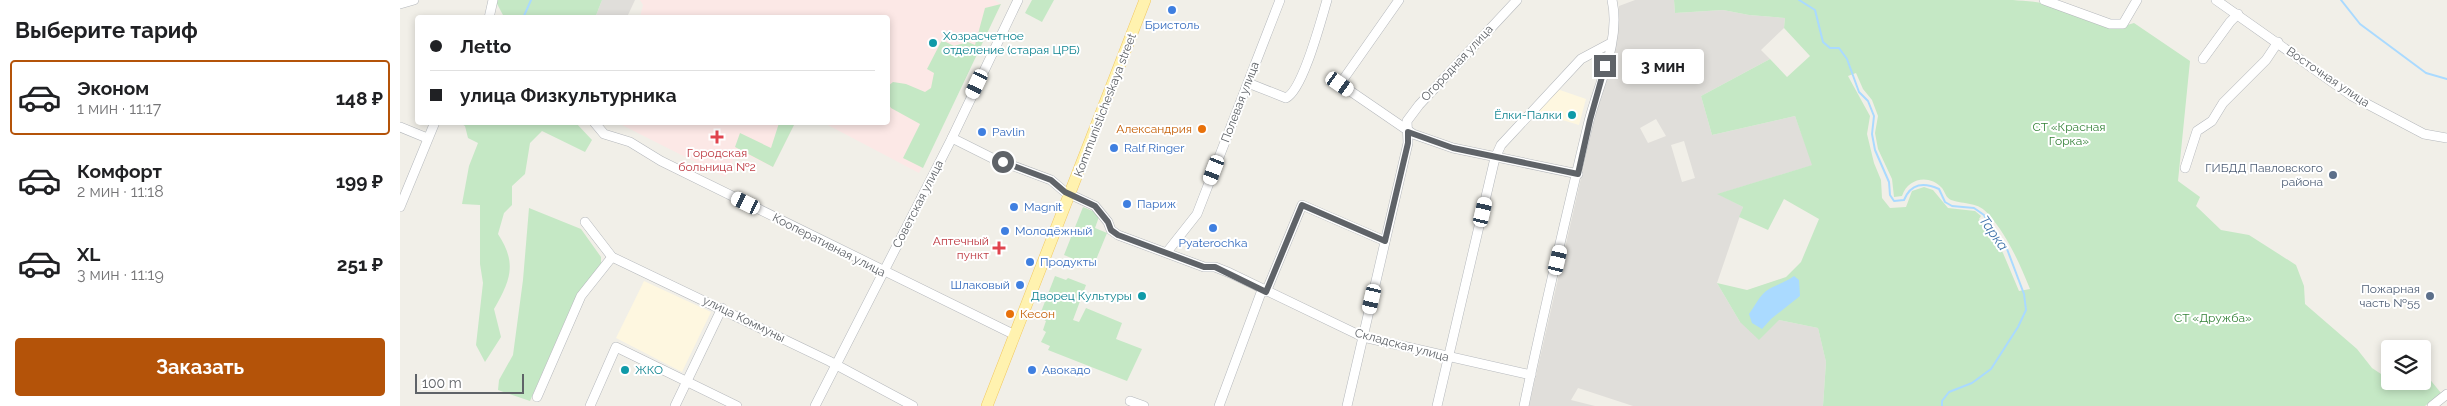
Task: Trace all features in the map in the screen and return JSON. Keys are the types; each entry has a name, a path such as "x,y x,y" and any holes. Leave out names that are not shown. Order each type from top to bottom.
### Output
{"main road":[{"name":"Kommunisticheskaya street","path":"987,406 1146,0"}],"street":[{"path":"400,4 414,0"},
{"path":"490,15 493,0"},
{"name":"Советская улица","path":"815,406 952,138 1018,0"},
{"name":"Полевая улица","path":"1167,252 1197,214 1280,0"},
{"path":"1248,83 1286,98 1293,95 1307,62 1327,0"},
{"name":"Огородная улица","path":"1347,406 1408,143 1407,121 1412,113 1517,0"},
{"path":"1524,406 1590,120 1611,43 1615,24 1612,0"},
{"path":"2044,0 2110,24 2123,24 2137,0"},
{"name":"Восточная улица","path":"2216,0 2352,96 2424,134 2447,138"},
{"path":"1397,1 1340,84 1408,132 1453,148 1578,174"},
{"path":"2202,59 2238,14"},
{"path":"2185,168 2198,131 2212,121 2223,103 2266,60 2278,42"},
{"path":"1437,406 1495,158 1500,145 1581,59 1611,43"},
{"path":"400,207 426,138 433,125"},
{"name":"Кооперативная улица","path":"596,125 604,134 630,142 661,161 883,272 1015,335"},
{"path":"400,127 426,138"},
{"name":"Складская улица","path":"952,138 992,158 1051,180 1070,194 1095,206 1108,222 1111,230 1118,235 1204,267 1215,267 1363,337 1449,358 1531,375"},
{"path":"1219,406 1264,291 1302,205 1385,241"},
{"name":"улица Коммуны","path":"584,222 612,257 836,364 913,406"},
{"path":"536,398 581,296 612,257"},
{"path":"675,406 722,308"},
{"path":"590,406 616,346 737,406"},
{"path":"2432,406 2447,394"},
{"path":"1130,401 1144,406"}],"shaded area":[{"path":"602,0 635,0 628,15 596,15"},
{"path":"640,0 994,0 1001,4 919,173 828,125 890,125 890,15 640,15 643,5"},
{"path":"1635,0 1674,0 1675,13 1723,10 1749,15 1785,18 1784,28 1761,50 1770,59 1701,96 1712,135 1795,116 1813,165 1718,194 1743,207 1717,283 1740,322 1779,320 1818,328 1826,362 1823,406 1633,406 1578,388 1571,400 1595,406 1529,406 1594,121 1610,64 1619,23 1619,6","holes":["1656,119 1666,136 1648,143 1640,128","1684,141 1695,178 1682,182 1671,145"]},
{"path":"1557,89 1586,99 1579,125 1536,112"},
{"name":"Городская больница №2","path":"622,125 794,125 773,167 738,151 725,177"},
{"path":"644,281 711,312 682,372 616,338"}],"green space":[{"path":"495,0 602,0 596,15 503,15"},
{"path":"1032,0 1054,0 1042,22 1025,13"},
{"path":"1674,0 2013,0 2045,4 2100,25 2122,26 2134,23 2190,61 2178,181 2200,197 2196,206 2221,230 2249,235 2296,265 2304,286 2305,304 2357,349 2372,368 2381,374 2381,390 2431,390 2431,381 2441,393 2425,406 1823,406 1826,362 1818,328 1779,320 1759,340 1740,322 1717,283 1747,290 1786,277 1801,262 1819,219 1784,199 1768,230 1739,217 1743,207 1717,194 1812,165 1795,116 1712,135 1701,96 1770,59 1787,77 1810,56 1784,28 1785,18 1749,15 1723,10 1675,13","holes":["1856,73 1863,89 1872,100 1878,116 1875,133 1878,149 1892,179 1894,197 1902,196 1909,185 1914,182 1925,180 1937,184 1951,200 1980,207 1996,223 2007,241 2030,289 2019,291 2003,253 1979,219 1981,216 1975,211 1948,208 1933,190 1924,187 1912,191 1906,207 1890,208 1882,198 1881,180 1874,163 1867,134 1870,116 1848,76"]},
{"path":"1001,4 923,168 903,158 920,124 891,108 890,84 893,82 906,84 925,92 931,88 934,73 927,69 942,40 954,46 968,42 975,45 985,8"},
{"path":"463,125 578,125 592,140 585,152 542,131 530,143 525,174 512,186 512,205 504,213 498,234 508,254 510,272 494,309 501,337 485,362 476,345 483,283 480,264 480,205 462,204 469,166 478,143 468,138"},
{"path":"778,125 794,125 773,167 735,147 740,133 771,148"},
{"path":"1083,207 1100,214 1095,228 1107,233 1093,267 1064,255"},
{"path":"529,208 581,229 601,257 601,264 572,305 530,401 498,390 499,380 513,355 523,280"},
{"path":"1055,276 1066,280 1068,278 1086,285 1073,320 1079,322 1086,308 1122,323 1116,339 1142,349 1127,381 1048,350 1050,346 1041,342 1046,332 1043,330 1046,321 1039,317"}],"water":[{"path":"1794,276 1799,280 1800,296 1771,319 1762,329 1752,323 1749,314 1763,294"}],"waterway":[{"path":"524,15 531,0"},
{"name":"Тарка","path":"1799,0 1815,10 1823,42 1830,48 1839,48 1847,59 1859,92 1868,101 1874,116 1872,134 1875,150 1889,182 1890,195 1894,201 1904,200 1914,187 1928,185 1939,189 1945,202 1952,206 1974,208 1984,215 1993,232 2007,249 2024,294 2026,310 2018,327 1991,369 1972,383 1949,392 1942,401 1942,406"},
{"path":"2341,0 2360,24 2426,73 2447,79"}],"place":[{"name":"Бристоль","path":"1172,10"},
{"name":"Хозрасчетное отделение (старая ЦРБ)","path":"933,43"},
{"name":"Ёлки-Палки","path":"1572,115"},
{"name":"Александрия","path":"1202,129"},
{"name":"Pavlin","path":"982,132"},
{"name":"Городская больница №2","path":"717,137"},
{"name":"Ralf Ringer","path":"1114,148"},
{"name":"ГИБДД Павловского района","path":"2333,175"},
{"name":"Париж","path":"1127,204"},
{"name":"Magnit","path":"1014,207"},
{"name":"Pyaterochka","path":"1213,228"},
{"name":"Молодёжный","path":"1005,231"},
{"name":"Аптечный пункт","path":"999,248"},
{"name":"Продукты","path":"1030,262"},
{"name":"Шлаковый","path":"1020,285"},
{"name":"Дворец Культуры","path":"1142,296"},
{"name":"Пожарная часть №55","path":"2430,296"},
{"name":"Кесон","path":"1010,314"},
{"name":"ЖКО","path":"625,370"},
{"name":"Авокадо","path":"1032,370"}],"route":[{"path":"1003,162 1051,180 1065,192 1095,206 1108,222 1111,230 1118,235 1204,267 1215,267 1266,292 1302,205 1385,241 1408,143 1408,132 1453,148 1578,174 1605,66"}],"park label":[{"name":"СТ «Красная Горка»","path":"2069,134"},
{"name":"СТ «Дружба»","path":"2213,318"}]}
